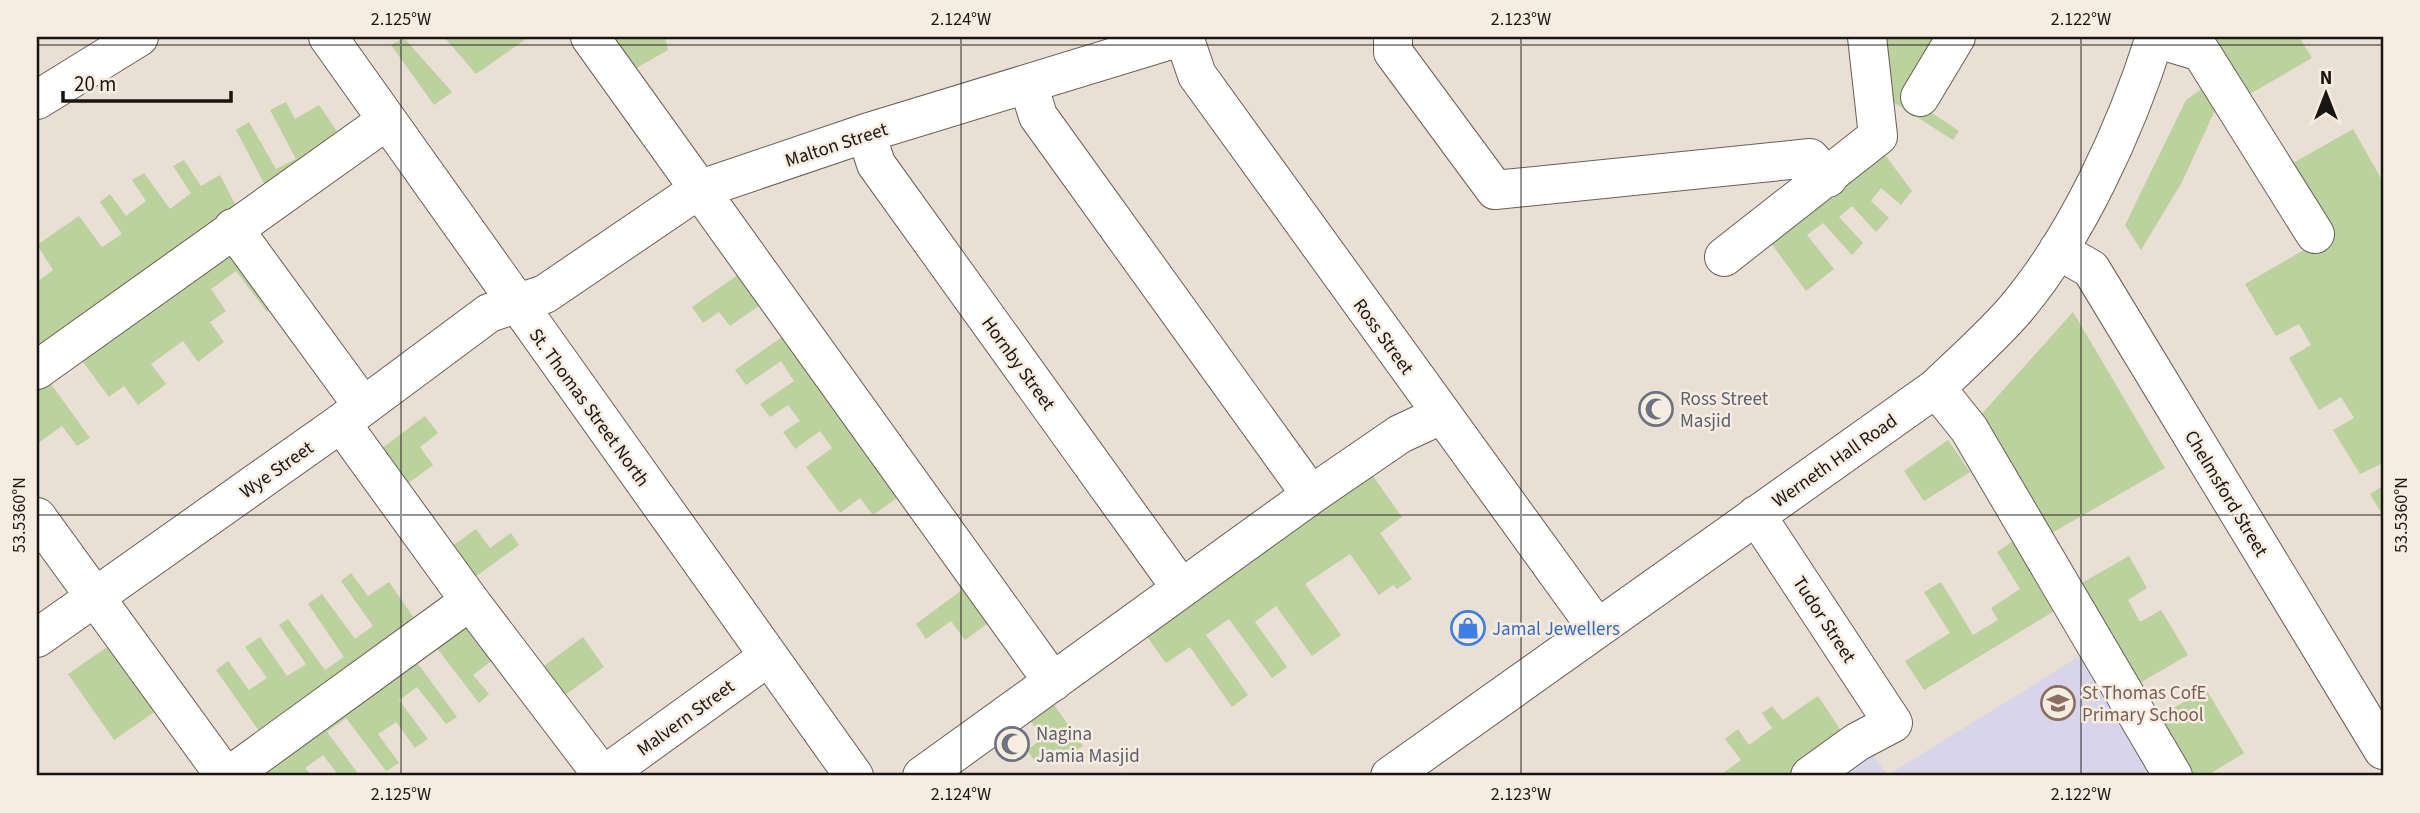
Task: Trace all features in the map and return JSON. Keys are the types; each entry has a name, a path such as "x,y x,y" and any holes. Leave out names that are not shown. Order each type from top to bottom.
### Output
{"street":[{"path":"37,100 139,37"},
{"name":"St. Thomas Street North","path":"328,37 854,776"},
{"path":"590,37 1053,682"},
{"name":"Malton Street","path":"517,304 553,289 698,190 866,133 1182,37"},
{"name":"Ross Street","path":"1182,37 1197,75 1597,628"},
{"path":"1393,37 1393,52 1495,190 1810,158 1828,177"},
{"path":"1724,257 1878,136 1867,37"},
{"path":"1920,97 1956,37"},
{"path":"2155,38 2201,52 2315,234"},
{"name":"Werneth Hall Road","path":"1392,776 1936,388 2013,312 2058,250 2120,128 2155,38"},
{"path":"1028,84 1038,116 1311,495"},
{"path":"37,370 386,121"},
{"name":"Hornby Street","path":"866,133 876,164 1181,588"},
{"path":"233,228 470,601 603,776"},
{"name":"Chelmsford Street","path":"2058,250 2091,269 2383,750"},
{"name":"Wye Street","path":"37,638 489,313 517,304"},
{"path":"1936,388 1969,429 2173,776"},
{"path":"922,776 1311,495 1400,434 1441,415"},
{"name":"Tudor Street","path":"1756,515 1893,723 1857,742 1810,776"},
{"path":"37,517 227,776 470,601"},
{"name":"Malvern Street","path":"603,776 768,657"}],"shaded area":[{"name":"St Thomas CofE Primary School","path":"2083,654 2156,776 1835,776 1870,752 1888,775"}],"green space":[{"path":"444,37 529,37 476,74"},
{"path":"608,37 665,37 668,50 633,70"},
{"path":"1882,37 1948,37 1908,97 1959,131 1953,140 1890,100"},
{"path":"2212,37 2299,37 2312,58 2248,95"},
{"path":"404,38 452,92 434,105 391,45"},
{"path":"2202,89 2216,108 2182,182 2141,250 2125,225 2186,100"},
{"path":"286,102 295,119 319,105 341,137 266,187 236,130 249,122 276,169 296,159 270,110"},
{"path":"2353,129 2383,182 2383,463 2360,474 2333,430 2354,418 2341,397 2319,410 2289,358 2311,345 2299,324 2276,336 2245,284 2330,235 2288,166"},
{"path":"1879,147 1912,191 1901,205 1881,188 1871,201 1889,218 1876,232 1852,206 1839,217 1863,243 1852,255 1823,223 1807,235 1834,269 1806,291 1768,239"},
{"path":"184,160 201,186 220,175 237,208 37,350 37,282 53,270 37,245 79,216 102,247 122,234 100,202 110,194 126,216 146,201 132,180 144,173 170,209 191,193 173,166"},
{"path":"228,245 273,308 267,312 236,271 211,289 226,311 210,322 224,342 198,362 183,341 151,364 166,384 138,405 124,386 109,397 77,354"},
{"path":"742,272 763,303 730,326 719,312 703,323 692,307"},
{"path":"2073,312 2165,468 2050,534 1979,417"},
{"path":"786,334 901,495 873,515 860,498 840,513 806,467 832,448 820,431 795,449 783,432 800,421 788,405 770,417 760,404 794,381 781,361 746,385 735,370"},
{"path":"46,377 90,438 77,446 62,426 37,444 37,384"},
{"path":"425,416 438,433 420,447 433,465 403,487 377,452"},
{"path":"1948,440 1970,472 1924,501 1904,471"},
{"path":"1370,472 1402,517 1380,533 1412,579 1397,589 1393,585 1379,595 1350,554 1305,584 1341,635 1312,656 1276,606 1255,622 1287,667 1272,678 1229,619 1206,635 1248,695 1232,707 1190,647 1166,663 1145,634"},
{"path":"2383,486 2383,516 2370,494"},
{"path":"476,529 490,548 511,533 519,545 471,580 448,549"},
{"path":"2013,541 2056,610 1924,690 1905,661 1950,633 1924,592 1941,582 1973,635 1998,620 1991,608 2020,589 1997,552"},
{"path":"2129,556 2147,588 2128,600 2140,622 2161,610 2188,655 2138,684 2080,584"},
{"path":"351,573 368,596 389,582 416,621 259,731 216,670 228,661 249,690 267,678 245,647 260,637 287,676 306,664 279,625 288,619 325,670 344,657 308,604 322,594 355,639 373,626 341,581"},
{"path":"966,587 991,621 965,640 951,621 926,639 916,624"},
{"path":"464,619 494,659 473,675 489,694 479,703 433,643"},
{"path":"583,637 604,667 558,700 537,671"},
{"path":"110,645 157,710 114,740 68,674"},
{"path":"413,657 457,717 446,724 417,687 399,700 428,739 415,748 396,722 378,734 399,763 386,771 346,718 327,732 360,776 339,776 323,755 305,768 312,776 251,776"},
{"path":"2206,689 2244,753 2206,776 2194,776 2158,717"},
{"path":"1818,696 1846,738 1792,776 1719,776 1741,760 1725,739 1738,729 1749,745 1772,728 1762,713 1772,706 1783,720"},
{"path":"1050,699 1083,746 1060,762 1053,753 1037,764 1027,750 1043,738 1027,716"}],"place":[{"name":"Ross Street Masjid","path":"1656,409"},
{"name":"Jamal Jewellers","path":"1468,628"},
{"name":"St Thomas CofE Primary School","path":"2058,703"},
{"name":"Nagina Jamia Masjid","path":"1012,744"}]}
